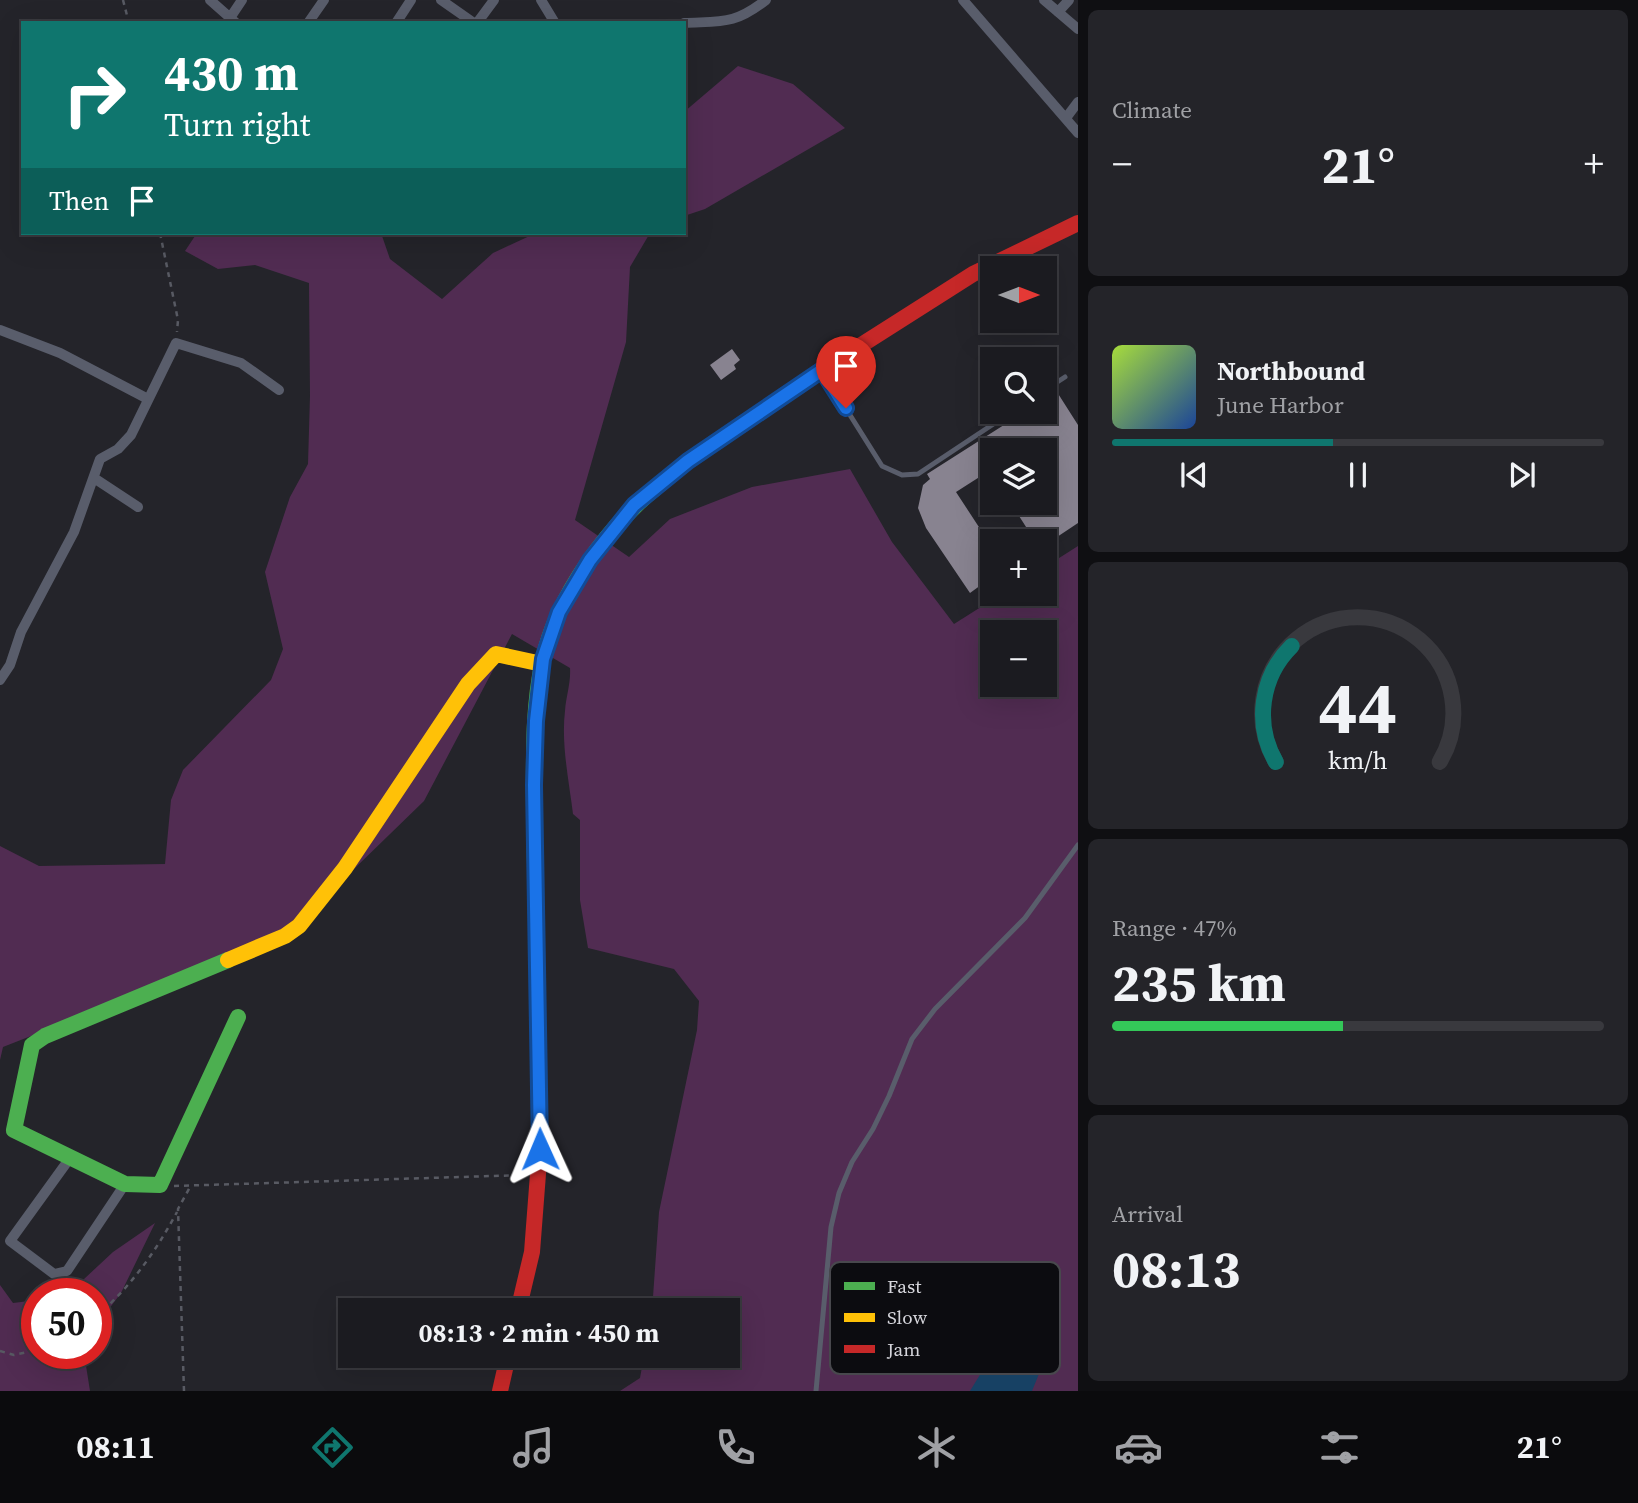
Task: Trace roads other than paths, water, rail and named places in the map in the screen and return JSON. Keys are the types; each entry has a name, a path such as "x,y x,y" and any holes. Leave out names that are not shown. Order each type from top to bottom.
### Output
{"main road":[{"path":"521,1298 532,1252 540,1149 534,785 536,721 542,664 559,612 590,560 634,505 688,461 822,370 973,274 1078,223"},
{"path":"238,1017 160,1185 125,1184 14,1130 32,1045 45,1036 285,936 299,926 345,868 468,684 496,653 542,664"},
{"path":"500,1391 505,1368"}],"street":[{"path":"210,0 233,20 242,0"},
{"path":"309,21 324,0"},
{"path":"397,21 411,0"},
{"path":"441,0 473,21"},
{"path":"478,21 494,0"},
{"path":"541,0 554,21"},
{"path":"686,23 730,21 747,14 766,0"},
{"path":"1044,0 1078,29"},
{"path":"1058,12 1069,0"},
{"path":"965,1 1078,133"},
{"path":"1066,118 1078,102"},
{"path":"0,330 60,353 148,399"},
{"path":"0,680 10,665 32,611 74,533 100,460 118,449 131,435 176,343 241,363 279,390"},
{"path":"94,478 138,507"},
{"path":"70,1158 10,1241 54,1274 67,1271 125,1184"}],"lane":[{"path":"822,370 883,466 902,475 918,474 993,424"},
{"path":"1057,382 1065,377"},
{"path":"816,1391 831,1227 839,1193 852,1162 873,1129 912,1039 935,1009 1026,918 1078,845"}],"water":[{"path":"980,1374 1039,1374 1032,1391 970,1391"}]}
